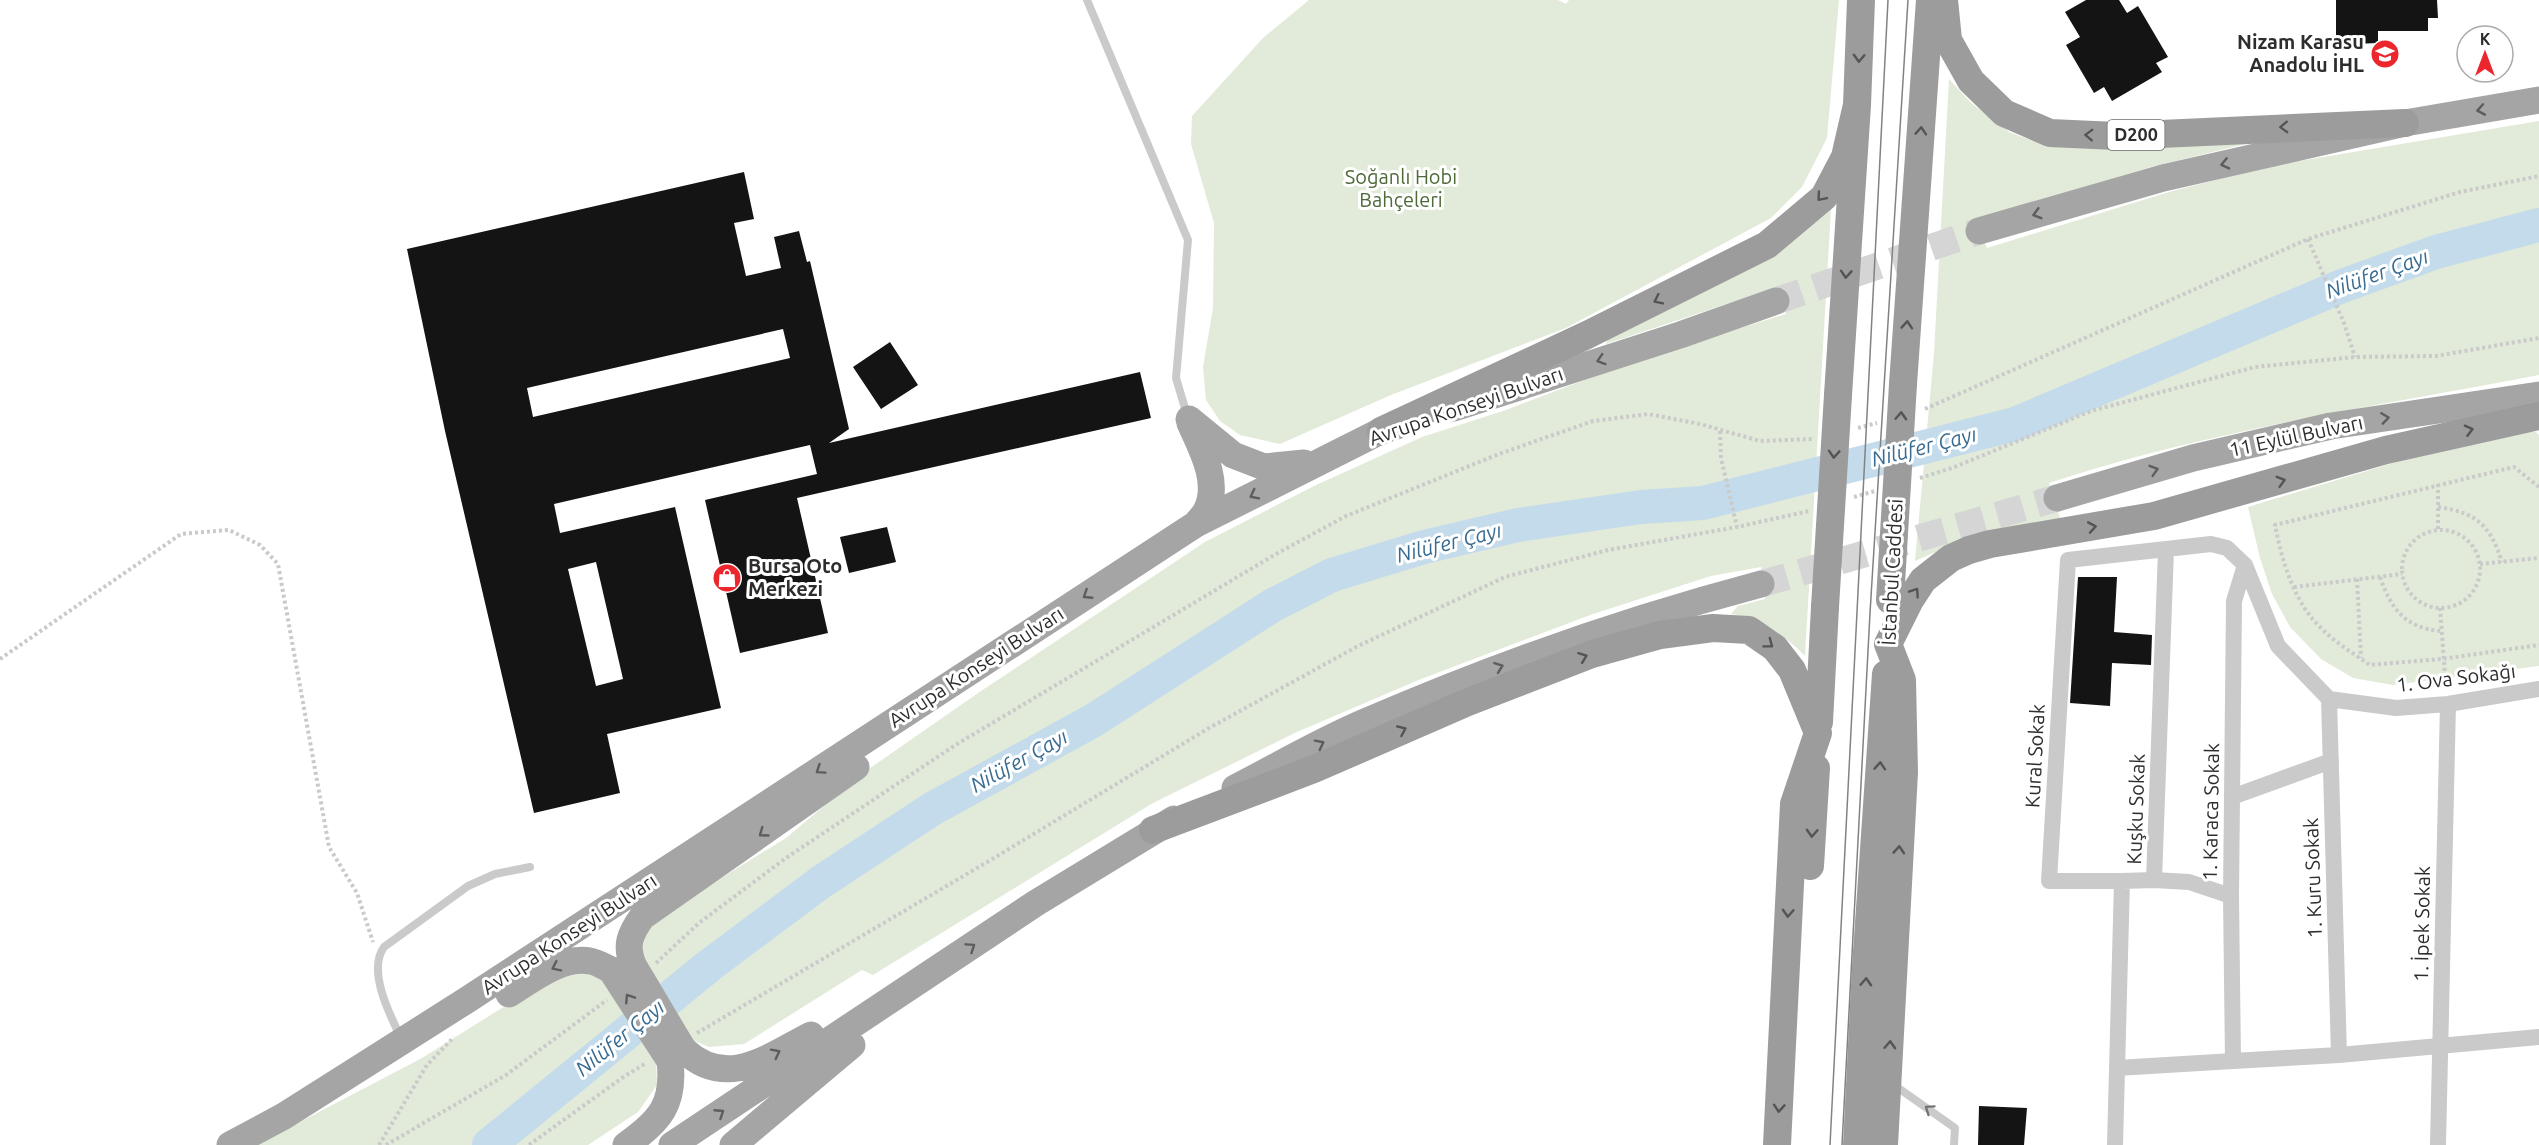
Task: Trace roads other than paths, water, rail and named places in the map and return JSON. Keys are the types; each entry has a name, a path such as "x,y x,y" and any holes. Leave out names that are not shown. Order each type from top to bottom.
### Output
{"highway":[{"path":"1796,1145 1825,607 1857,105 1861,0"},
{"name":"İstanbul Caddesi","path":"1857,1145 1903,384 1930,0"},
{"name":"D200","path":"1944,0 1948,40 1971,81 2004,113 2050,133 2116,136 2405,123"},
{"path":"1381,431 1587,335 1767,244 1824,197 1845,156 1857,105"},
{"path":"1884,1145 1905,731 1902,680 1888,644 1910,600 1923,580 1951,558 1990,544 2154,516 2386,450 2539,416"},
{"path":"1153,830 1314,769 1499,690 1592,654 1660,635 1713,628 1749,630 1775,648 1792,670 1818,733 1794,804 1777,1145"}],"main road":[{"path":"1979,231 2163,178 2405,123 2539,100"},
{"name":"Avrupa Konseyi Bulvarı","path":"230,1145 284,1116 402,1041 1196,524 1381,431 1670,339 1776,301"},
{"name":"11 Eylül Bulvarı","path":"2057,498 2193,458 2331,426 2539,395"},
{"path":"1189,419 1233,455 1264,467 1320,461"},
{"path":"1189,419 1205,457 1212,485 1208,508 1196,524"},
{"path":"672,1145 1036,903 1153,830 1362,723 1478,675 1582,636 1672,607 1761,584"},
{"path":"626,1145 649,1129 665,1107 673,1084 678,1056 631,968 627,952 630,934 642,917 928,717 1009,645"},
{"path":"284,1116 413,1052 471,1019 536,977 568,962 591,961 631,968"},
{"path":"678,1056 719,1070 750,1067 944,966"},
{"path":"733,1145 944,966"}],"street":[{"path":"2166,550 2211,544 2227,548 2245,565 2278,646 2329,699"},
{"name":"Kural Sokak","path":"2122,881 2049,881 2068,560 2166,550"},
{"name":"Kuşku Sokak","path":"2115,1145 2122,881 2154,880 2166,550"},
{"name":"1. Karaca Sokak","path":"2233,1061 2231,896 2234,601 2245,565"},
{"name":"1. Ova Sokağı","path":"2329,699 2396,708 2448,704 2539,689"},
{"name":"1. Kuru Sokak","path":"2329,699 2339,1055"},
{"name":"1. İpek Sokak","path":"2438,1145 2448,704"},
{"path":"2232,797 2331,761"},
{"path":"2154,880 2189,882 2231,896"},
{"path":"2116,1068 2339,1055 2539,1037"}],"lane":[{"path":"1086,0 1188,240 1176,378 1182,404 1189,419"},
{"path":"402,1041 389,1012 377,971 378,957 384,947 468,886 495,874 530,867"},
{"path":"1888,1081 1955,1128 1954,1145"}],"waterway":[{"name":"Nilüfer Çayı","path":"489,1145 710,965 821,882 932,809 1094,720 1273,605 1332,575 1424,547 1518,525 1641,507 1703,503 2015,424 2342,286 2436,252 2539,225"}],"tunnel":[{"path":"1776,301 1979,231"},
{"path":"1761,584 2057,498"}],"tram line":[{"path":"1830,1145 1888,0"},
{"path":"1842,1145 1870,613 1908,0"}],"place":[{"name":"Nizam Karasu Anadolu İHL","path":"2385,54"},
{"name":"Bursa Oto Merkezi","path":"727,578"}],"park label":[{"name":"Soğanlı Hobi Bahçeleri","path":"1401,188"}]}
